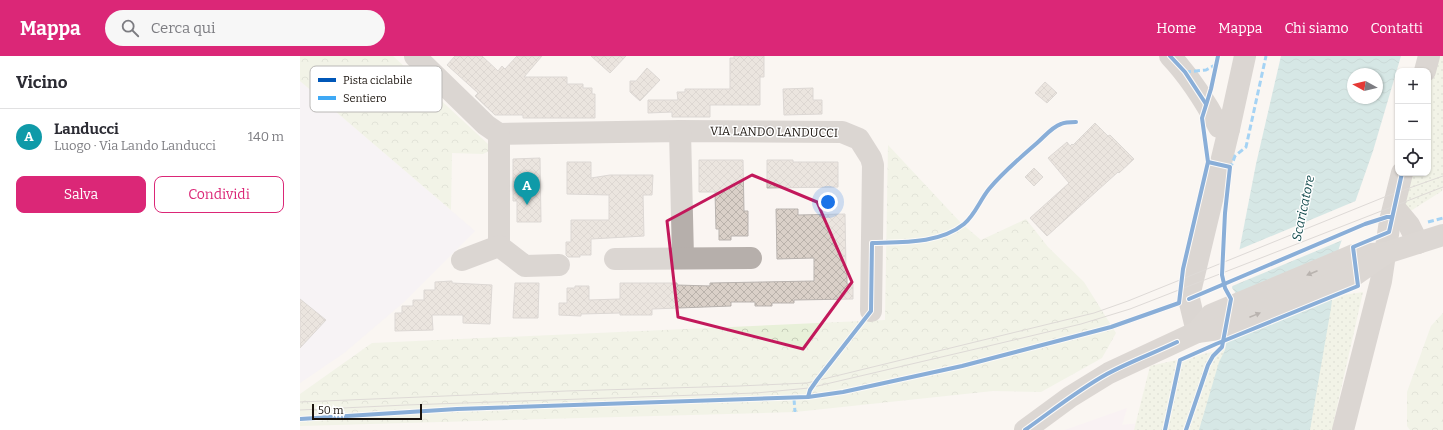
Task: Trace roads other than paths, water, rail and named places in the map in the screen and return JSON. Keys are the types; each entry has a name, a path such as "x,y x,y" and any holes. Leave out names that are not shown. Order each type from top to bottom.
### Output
{"main road":[{"path":"1025,430 1070,397 1104,376 1197,332 1211,315 1220,320 1351,266 1443,234"}],"street":[{"path":"1170,56 1185,72 1219,126 1229,129"},
{"path":"1197,332 1189,299 1190,292 1245,56"},
{"path":"1426,68 1428,56"},
{"path":"442,77 486,125 499,134 499,246"},
{"path":"680,131 683,258"},
{"name":"VIA LANDO LANDUCCI","path":"499,134 680,131 842,132 859,139 871,158 873,165 871,311"},
{"path":"1343,430 1381,281 1394,207 1401,176"},
{"path":"1394,207 1409,225 1418,243"},
{"path":"462,260 499,246"},
{"path":"499,246 525,266 559,266"},
{"path":"615,260 751,258"}],"water":[{"name":"Scaricatore","path":"1281,56 1401,56 1397,68 1395,68 1395,76 1373,151 1339,248 1331,308 1310,430 1199,430 1219,362 1225,350 1235,292 1232,288 1256,164"}],"tram line":[{"path":"300,402 807,383 1094,313 1128,301 1387,196 1443,176"},
{"path":"300,410 756,393 809,388 1081,324 1130,309 1443,187"}],"place":[{"name":"Landucci","path":"527,205"}]}
